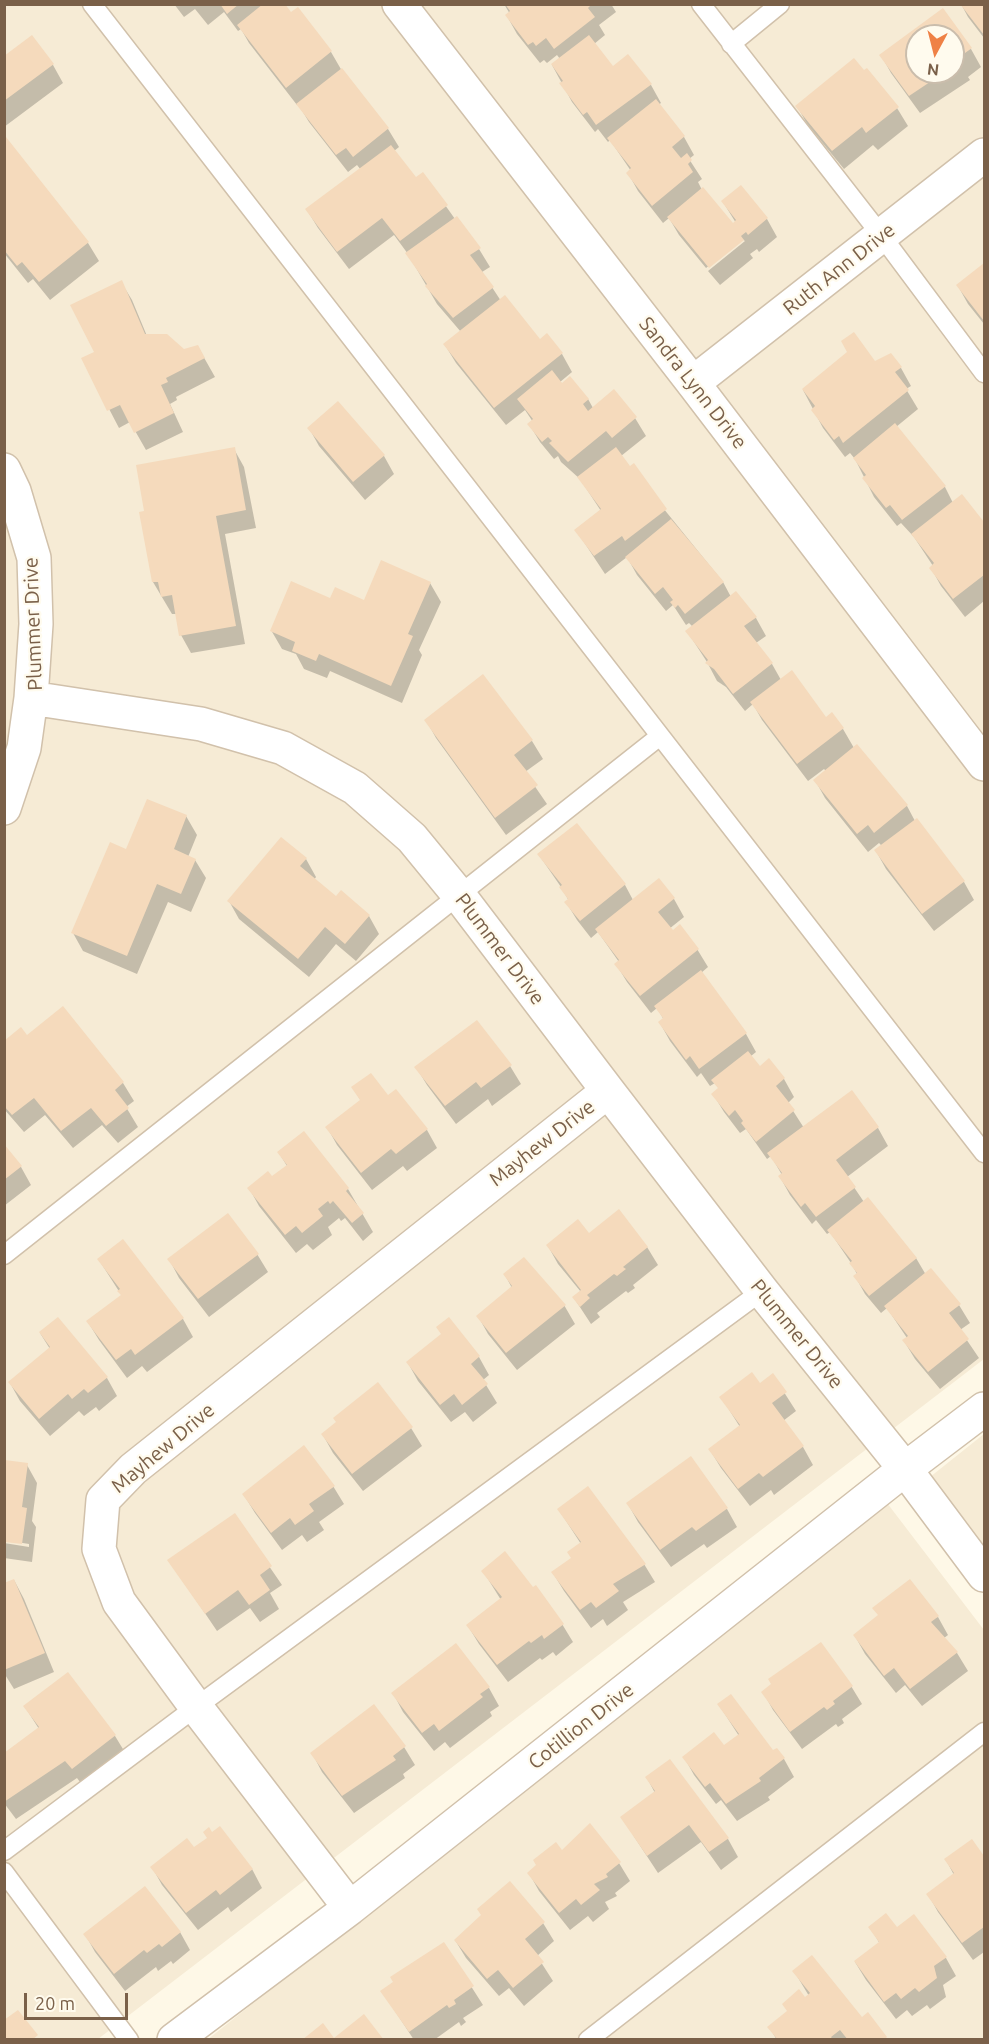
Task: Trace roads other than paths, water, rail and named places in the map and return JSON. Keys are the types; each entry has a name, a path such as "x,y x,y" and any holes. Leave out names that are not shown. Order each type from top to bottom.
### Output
{"street":[{"name":"Sandra Lynn Drive","path":"399,4 984,764"},
{"name":"Ruth Ann Drive","path":"693,383 984,155"},
{"name":"Plummer Drive","path":"4,470 14,491 34,558 36,624 31,698 201,724 283,748 355,788 412,838 458,894 762,1291 905,1469 984,1575"},
{"path":"4,808 24,748 31,698"},
{"name":"Mayhew Drive","path":"350,1908 196,1707 119,1602 99,1549 103,1500 133,1469 608,1091"},
{"name":"Cotillion Drive","path":"174,2040 350,1908 984,1409"}],"lane":[{"path":"92,4 984,1153"},
{"path":"700,4 881,235 984,373"},
{"path":"731,44 780,4"},
{"path":"4,1255 660,736"},
{"path":"4,1851 762,1291"},
{"path":"588,2040 984,1732"},
{"path":"4,1872 129,2040"}]}
